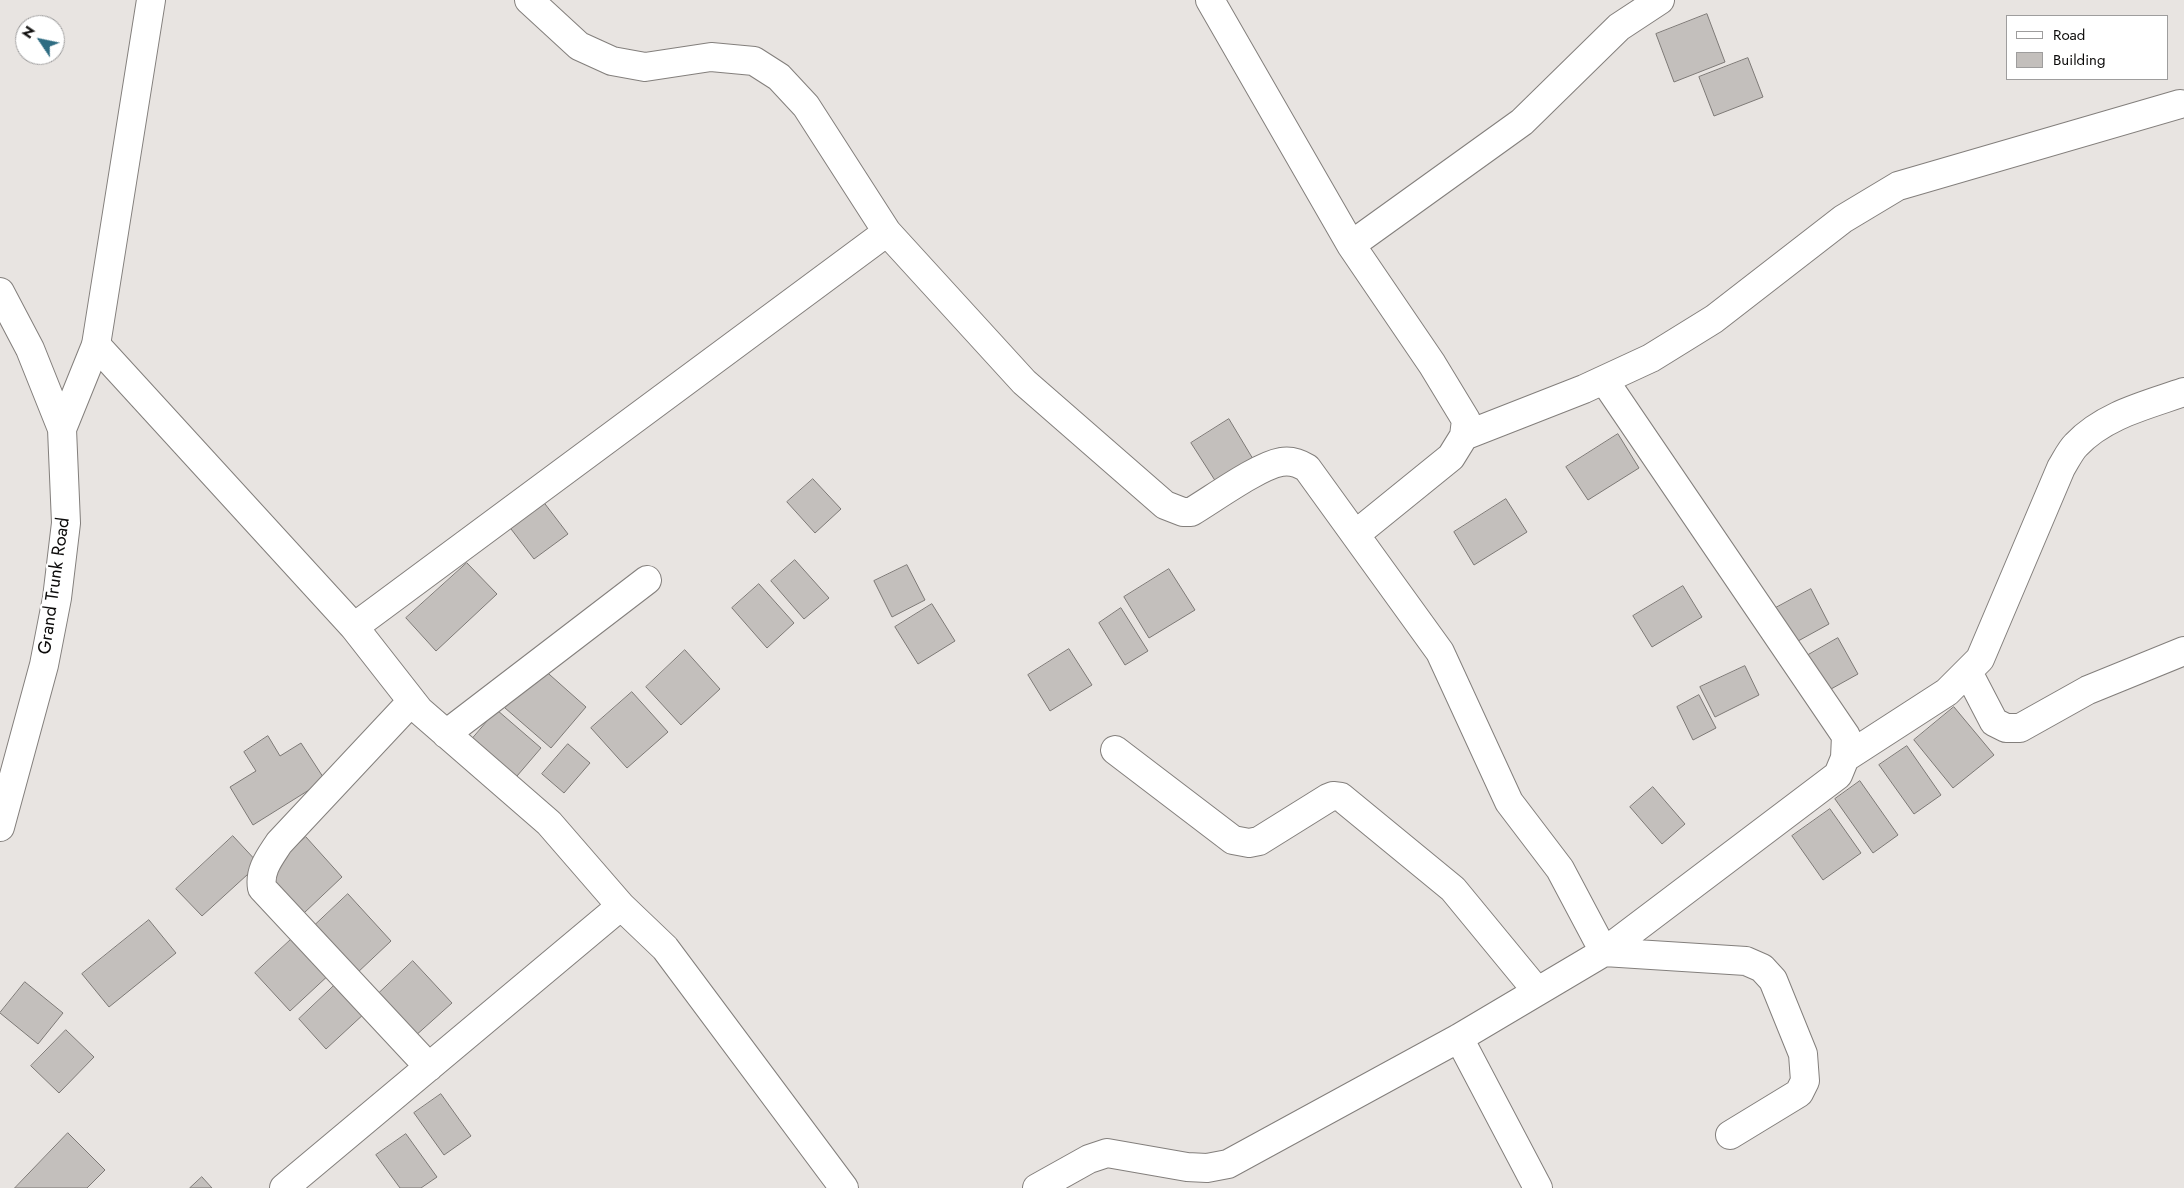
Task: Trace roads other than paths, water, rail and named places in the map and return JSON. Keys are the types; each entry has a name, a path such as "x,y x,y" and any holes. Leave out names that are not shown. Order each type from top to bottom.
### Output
{"street":[{"path":"62,428 96,345 151,0"},
{"path":"529,0 579,46 612,62 645,66 711,57 754,61 779,77 806,106 887,232 1024,382 1165,505 1183,512 1191,512 1266,467 1282,462 1297,462 1307,468 1440,652 1509,802 1560,869 1604,952"},
{"path":"1210,0 1351,245 1432,364 1466,420 1464,436 1451,457 1356,534"},
{"path":"1351,245 1522,122 1620,26 1660,0"},
{"path":"1464,436 1604,380 1650,358 1714,320 1843,219 1898,186 2180,104"},
{"path":"354,627 887,232"},
{"name":"Grand Trunk Road","path":"0,292 30,349 62,428 66,523 57,598 44,665 0,827"},
{"path":"96,345 354,627 412,702 549,823 622,906 664,948 844,1188"},
{"path":"1037,1188 1089,1159 1107,1153 1187,1167 1207,1168 1228,1164 1459,1038 1604,952 1838,775 1845,758 1846,736 1604,380"},
{"path":"1845,758 1947,692 1980,659 2061,468 2075,446 2095,428 2115,418 2184,392"},
{"path":"446,734 647,580"},
{"path":"1968,672 1994,722 2006,728 2020,728 2088,690 2184,651"},
{"path":"412,702 280,843 267,861 260,878 262,888 429,1067"},
{"path":"1115,750 1233,840 1249,844 1259,841 1328,798 1333,796 1341,797 1453,889 1537,991"},
{"path":"284,1188 622,906"},
{"path":"1604,952 1746,961 1762,968 1773,980 1803,1054 1805,1081 1799,1093 1730,1135"},
{"path":"1459,1038 1538,1188"}]}
